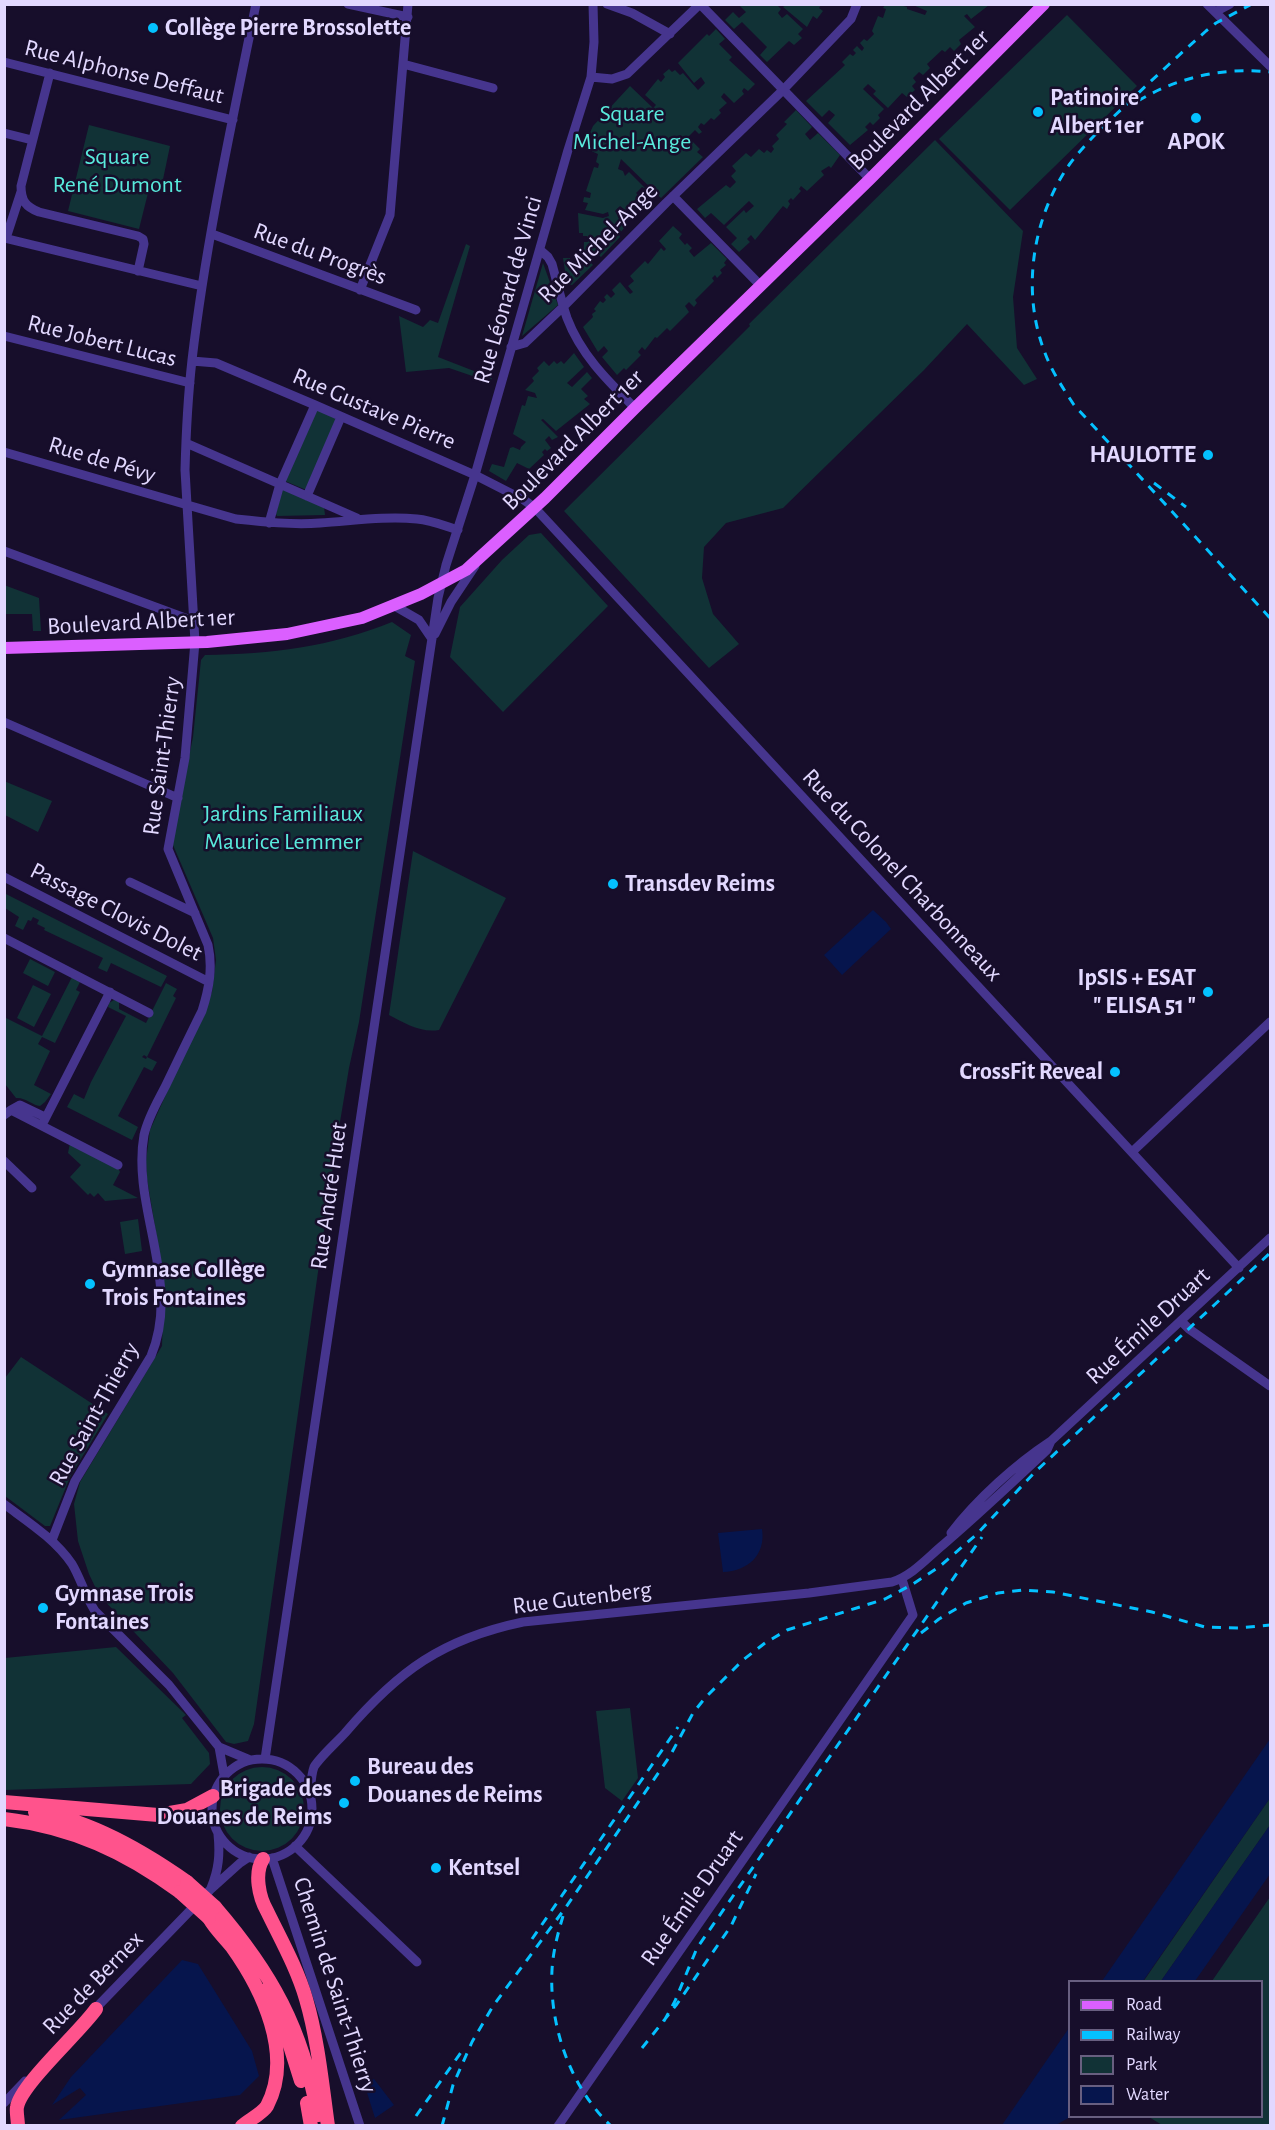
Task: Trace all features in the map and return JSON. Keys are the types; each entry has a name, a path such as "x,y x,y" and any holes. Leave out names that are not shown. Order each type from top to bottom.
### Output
{"highway":[{"path":"4,1802 158,1815 187,1810 213,1796"},
{"path":"4,1808 69,1820 108,1835 154,1859 244,1940 280,1997 296,2031 308,2070 320,2126"},
{"path":"4,1819 30,1822 105,1846 184,1887"},
{"path":"261,1858 258,1866 262,1902 291,1958 306,1998 319,2057 328,2126"},
{"path":"212,1913 253,1982 269,2020 277,2048 278,2072 267,2107 242,2126"},
{"path":"212,1913 266,1990 285,2030 299,2072 311,2126"},
{"path":"18,2126 16,2106 26,2090 87,2023 96,2009"}],"main road":[{"name":"Boulevard Albert 1er","path":"4,648 195,642 287,634 362,618 466,570 535,508 870,179 1044,4"}],"street":[{"name":"Rue Saint-Thierry","path":"52,1540 75,1481 151,1356 156,1344 162,1294 143,1169 144,1135 151,1115 202,1011 209,982 211,962 208,945 168,849 185,758 195,655 196,622 184,470 192,361 202,286 256,4"},
{"path":"348,4 408,17"},
{"path":"360,290 390,215 408,4"},
{"name":"Rue Léonard de Vinci","path":"442,583 591,76 594,42 593,4"},
{"path":"607,4 633,9 670,34"},
{"path":"591,76 612,79 627,74 700,4 870,179"},
{"name":"Rue Michel-Ange","path":"511,347 525,342 563,307 783,90 851,19 857,4"},
{"path":"1207,4 1270,66"},
{"path":"1215,12 1230,4"},
{"name":"Rue Alphonse Deffaut","path":"4,62 233,120"},
{"path":"403,64 493,88"},
{"path":"50,74 21,192 5,238 202,286"},
{"path":"4,133 32,140"},
{"path":"21,192 26,206 39,212 143,239 138,271"},
{"path":"673,196 761,286"},
{"name":"Rue du Progrès","path":"212,234 416,310"},
{"path":"540,250 552,264 563,307 573,330 593,364 635,408"},
{"name":"Rue Jobert Lucas","path":"4,336 190,383"},
{"name":"Rue Gustave Pierre","path":"192,361 216,363 315,405 475,475 535,508"},
{"path":"269,523 280,484 315,405"},
{"path":"307,496 341,417"},
{"path":"186,443 359,519"},
{"name":"Rue de Pévy","path":"4,452 236,519 269,523 420,519 458,530"},
{"name":"Rue du Colonel Charbonneaux","path":"535,508 1239,1268"},
{"path":"4,551 196,622"},
{"path":"393,605 419,620 432,639 446,616 451,602 479,560"},
{"name":"Rue André Huet","path":"265,1759 442,583"},
{"path":"4,722 178,798"},
{"name":"Passage Clovis Dolet","path":"4,877 209,982"},
{"path":"130,882 195,913"},
{"path":"4,938 149,1012"},
{"path":"43,1121 110,992"},
{"path":"1132,1152 1270,1022"},
{"path":"8,1113 43,1121 118,1165"},
{"path":"4,1161 32,1188"},
{"name":"Rue Émile Druart","path":"558,2126 913,1615 902,1579 943,1545 957,1526 984,1498 1031,1454 1052,1441 1270,1238"},
{"path":"1181,1321 1270,1386"},
{"path":"4,1504 52,1540 72,1565 95,1611 170,1685 219,1747 225,1775"},
{"name":"Rue Gutenberg","path":"315,1767 378,1696 409,1669 441,1650 477,1634 523,1622 859,1588 902,1579"},
{"path":"219,1747 250,1760"},
{"path":"210,1890 217,1873 220,1851 212,1810 213,1796 225,1775 236,1766 250,1760 265,1759 279,1762 292,1769 302,1779 310,1794"},
{"path":"217,1832 226,1844 237,1852 261,1858 295,1846 308,1829 312,1809 310,1794 315,1767 292,1769"},
{"path":"295,1846 417,1962"},
{"name":"Rue de Bernex","path":"4,2103 210,1890 240,1863 261,1858"},
{"name":"Chemin de Saint-Thierry","path":"261,1858 360,2126"}],"green space":[{"path":"739,5 777,5 781,9 778,13 782,18 787,14 803,29 798,34 802,38 794,45 789,41 767,62 760,55 767,47 742,22 734,29 725,20 733,12 739,18 746,12"},
{"path":"786,5 821,5 819,8 823,11 817,19 813,16 807,27 783,7"},
{"path":"885,5 900,5 925,15 927,11 913,5 989,5 971,19 967,14 964,16 975,27 959,40 961,44 954,51 950,47 945,52 942,50 927,64 930,68 923,75 919,72 913,78 916,82 912,86 915,90 907,97 902,93 888,108 873,94 876,91 868,84 863,89 884,109 878,115 880,118 873,125 870,122 865,127 868,130 850,145 828,123 835,115 829,110 822,117 806,101 845,65 842,62 850,54 853,56 856,53 853,50 857,46 862,51 864,48 860,43 864,39 867,41 874,34 872,31 878,16 883,18"},
{"name":"Patinoire Albert 1er","path":"1067,15 1137,86 1010,210 939,139"},
{"name":"Square Michel-Ange","path":"716,29 725,39 719,44 732,57 729,60 755,84 748,91 744,88 742,91 744,94 734,103 724,93 721,97 727,103 719,110 721,113 704,125 701,123 698,127 702,132 699,134 695,130 688,137 700,149 697,152 703,157 661,198 621,159 618,169 623,171 625,176 629,172 646,189 642,187 636,193 639,196 633,202 634,205 632,203 625,210 620,206 615,211 626,226 619,234 620,237 601,257 595,252 593,257 586,257 593,265 572,285 567,284 563,258 570,258 570,268 583,267 584,242 588,242 587,236 579,233 578,213 603,218 609,216 608,212 603,214 585,210 588,203 583,202 584,197 590,198 591,193 586,191 594,167 598,168 599,164 596,162 598,154 589,150 590,146 585,144 593,126 630,86 653,108 656,105 645,95 658,79 661,82 665,77 663,74 669,69 672,72 675,70 680,75 683,73 698,90 705,83 701,77 694,83 678,63 707,34 709,36"},
{"path":"796,110 812,127 805,134 810,140 818,133 840,155 831,168 829,166 821,171 824,175 807,191 801,186 799,189 801,191 793,200 791,198 788,201 790,204 787,209 783,206 755,240 751,235 747,239 750,242 739,252 731,244 737,238 726,227 744,210 746,213 754,206 749,201 724,225 711,213 705,218 697,209 726,185 730,188 736,182 731,176 736,171 732,166 746,153 751,157 759,149 764,153 767,150 771,153 774,149 772,146 779,139 776,135 787,124 784,122"},
{"name":"Square René Dumont","path":"89,125 170,146 161,189 148,193 139,229 68,211"},
{"path":"935,140 1023,231 1013,297 1017,348 1037,379 1024,385 967,324 924,370 783,508 726,523 704,547 702,578 713,614 739,644 709,668 564,511"},
{"path":"673,226 682,234 679,238 685,245 687,243 692,248 689,251 694,257 711,243 727,259 724,263 726,265 720,270 722,273 717,278 715,275 712,278 714,281 695,300 697,303 694,307 689,302 685,306 689,312 670,331 667,328 657,338 655,337 645,350 642,347 638,352 641,355 626,370 624,368 617,375 602,357 608,351 604,346 598,352 583,327 593,317 592,314 596,311 594,309 600,301 603,303 606,300 604,297 607,294 611,298 615,294 612,290 620,282 630,294 633,292 628,286 634,281 630,276 645,261 648,264 661,248 664,251 666,249 659,241"},
{"path":"466,244 470,246 438,357 492,378 490,382 449,368 406,372 399,316 423,327 430,320 438,323"},
{"path":"543,263 558,305 522,336"},
{"path":"574,353 584,367 567,383 572,387 587,372 592,378 581,389 588,396 584,399 590,404 556,431 543,419 541,420 558,437 552,440 549,436 545,440 551,448 547,451 545,449 542,452 544,455 529,469 517,463 506,481 489,471 492,464 504,467 510,448 520,450 526,442 513,434 522,405 525,406 528,396 537,398 535,393 525,390 534,381 532,378 539,371 537,368 544,361 549,366 554,361 557,364 561,361 564,364"},
{"path":"317,410 335,418 336,421 306,489 304,489 285,481"},
{"path":"282,489 324,507 325,515 277,516"},
{"path":"541,533 608,606 503,712 450,657 460,607 502,560 529,535"},
{"path":"4,585 39,598 41,631 33,631 32,614 5,614"},
{"name":"Jardins Familiaux Maurice Lemmer","path":"392,622 411,635 405,656 415,661 359,1022 335,1152 254,1724 248,1741 234,1744 226,1742 173,1673 99,1595 78,1541 74,1504 80,1482 162,1346 164,1280 146,1161 150,1130 212,992 216,960 213,938 173,845 193,737 201,660 205,655 300,648 346,638"},
{"path":"4,781 52,801 38,832 5,815"},
{"path":"413,851 506,898 439,1030 432,1031 419,1029 389,1015"},
{"path":"4,893 167,976 161,987 111,963 107,972 98,968 103,958 44,930 45,928 37,924 39,920 33,917 31,921 28,920 23,930 15,926 19,917 5,908"},
{"path":"30,959 55,972 48,986 23,973"},
{"path":"72,977 80,982 76,990 80,992 55,1043 42,1037 38,1044 50,1051 34,1085 51,1094 40,1106 16,1098 5,1084 4,1017 42,1036"},
{"path":"166,983 177,989 173,996 176,998 147,1057 157,1062 152,1071 144,1067 118,1116 138,1127 132,1140 67,1107 74,1094 84,1099 126,1016 108,1007 109,1003 114,1000 119,1001 119,1009 146,1023"},
{"path":"33,985 51,994 34,1027 17,1018"},
{"path":"70,1143 118,1168 120,1172 113,1185 138,1198 105,1201 98,1193 94,1197 90,1193 88,1195 70,1177 81,1165 68,1153"},
{"path":"138,1219 142,1251 125,1254 120,1222"},
{"path":"21,1357 108,1414 70,1477 50,1526 45,1526 5,1496 5,1378"},
{"path":"116,1647 186,1715 182,1718 209,1753 210,1764 191,1784 5,1790 5,1658"},
{"path":"630,1708 638,1778 622,1801 605,1788 596,1711"},
{"path":"262,1767 285,1774 297,1786 304,1809 297,1832 285,1844 262,1851 239,1844 227,1832 220,1809 227,1786 239,1774"},
{"path":"1270,1798 1270,1825 1162,1980 1144,1980"},
{"path":"1270,1897 1270,2125 1162,2125 1151,2118 1263,2118 1263,1980 1213,1980"}],"water":[{"path":"873,910 891,929 842,975 824,955"},
{"path":"762,1529 761,1547 753,1560 740,1569 723,1572 718,1533"},
{"path":"1270,1739 1270,1798 1144,1980 1103,1980"},
{"path":"1270,1825 1270,1874 1196,1980 1162,1980"},
{"path":"182,1960 198,1964 252,2051 259,2076 240,2095 59,2120 86,2095 80,2088 52,2105 71,2077"},
{"path":"1068,2029 1068,2118 1056,2125 1002,2125"},
{"path":"374,2079 394,2105 375,2118 364,2083"}],"railway":[{"path":"1252,4 1216,23 1206,31 1113,117 1069,165 1046,209 1034,256 1032,281 1033,305 1045,353 1054,373 1074,405 1270,618"},
{"path":"1138,101 1169,86 1202,76 1236,71 1270,72"},
{"path":"1154,483 1186,507"},
{"path":"442,2126 453,2085 472,2042 493,2006 566,1907 670,1756 693,1713 705,1698 743,1660 787,1630 885,1599 939,1567 977,1534 1034,1473 1270,1253"},
{"path":"664,2021 697,1948 982,1537"},
{"path":"921,1633 966,1603 998,1593 1023,1590 1053,1592 1152,1612 1205,1627 1238,1628 1270,1625"},
{"path":"532,1939 678,1727"},
{"path":"642,2048 677,2004 731,1926 756,1874"},
{"path":"563,1916 552,1970 554,2012 565,2054 574,2074 584,2093 611,2126"},
{"path":"416,2116 462,2051"}],"place":[{"name":"Collège Pierre Brossolette","path":"153,28"},
{"name":"Patinoire Albert 1er","path":"1038,112"},
{"name":"APOK","path":"1196,118"},
{"name":"HAULOTTE","path":"1208,455"},
{"name":"Transdev Reims","path":"613,884"},
{"name":"IpSIS + ESAT \" ELISA 51 \"","path":"1208,992"},
{"name":"CrossFit Reveal","path":"1115,1072"},
{"name":"Gymnase Collège Trois Fontaines","path":"90,1284"},
{"name":"Gymnase Trois Fontaines","path":"43,1608"},
{"name":"Bureau des Douanes de Reims","path":"355,1781"},
{"name":"Brigade des Douanes de Reims","path":"344,1803"},
{"name":"Kentsel","path":"436,1868"}]}
